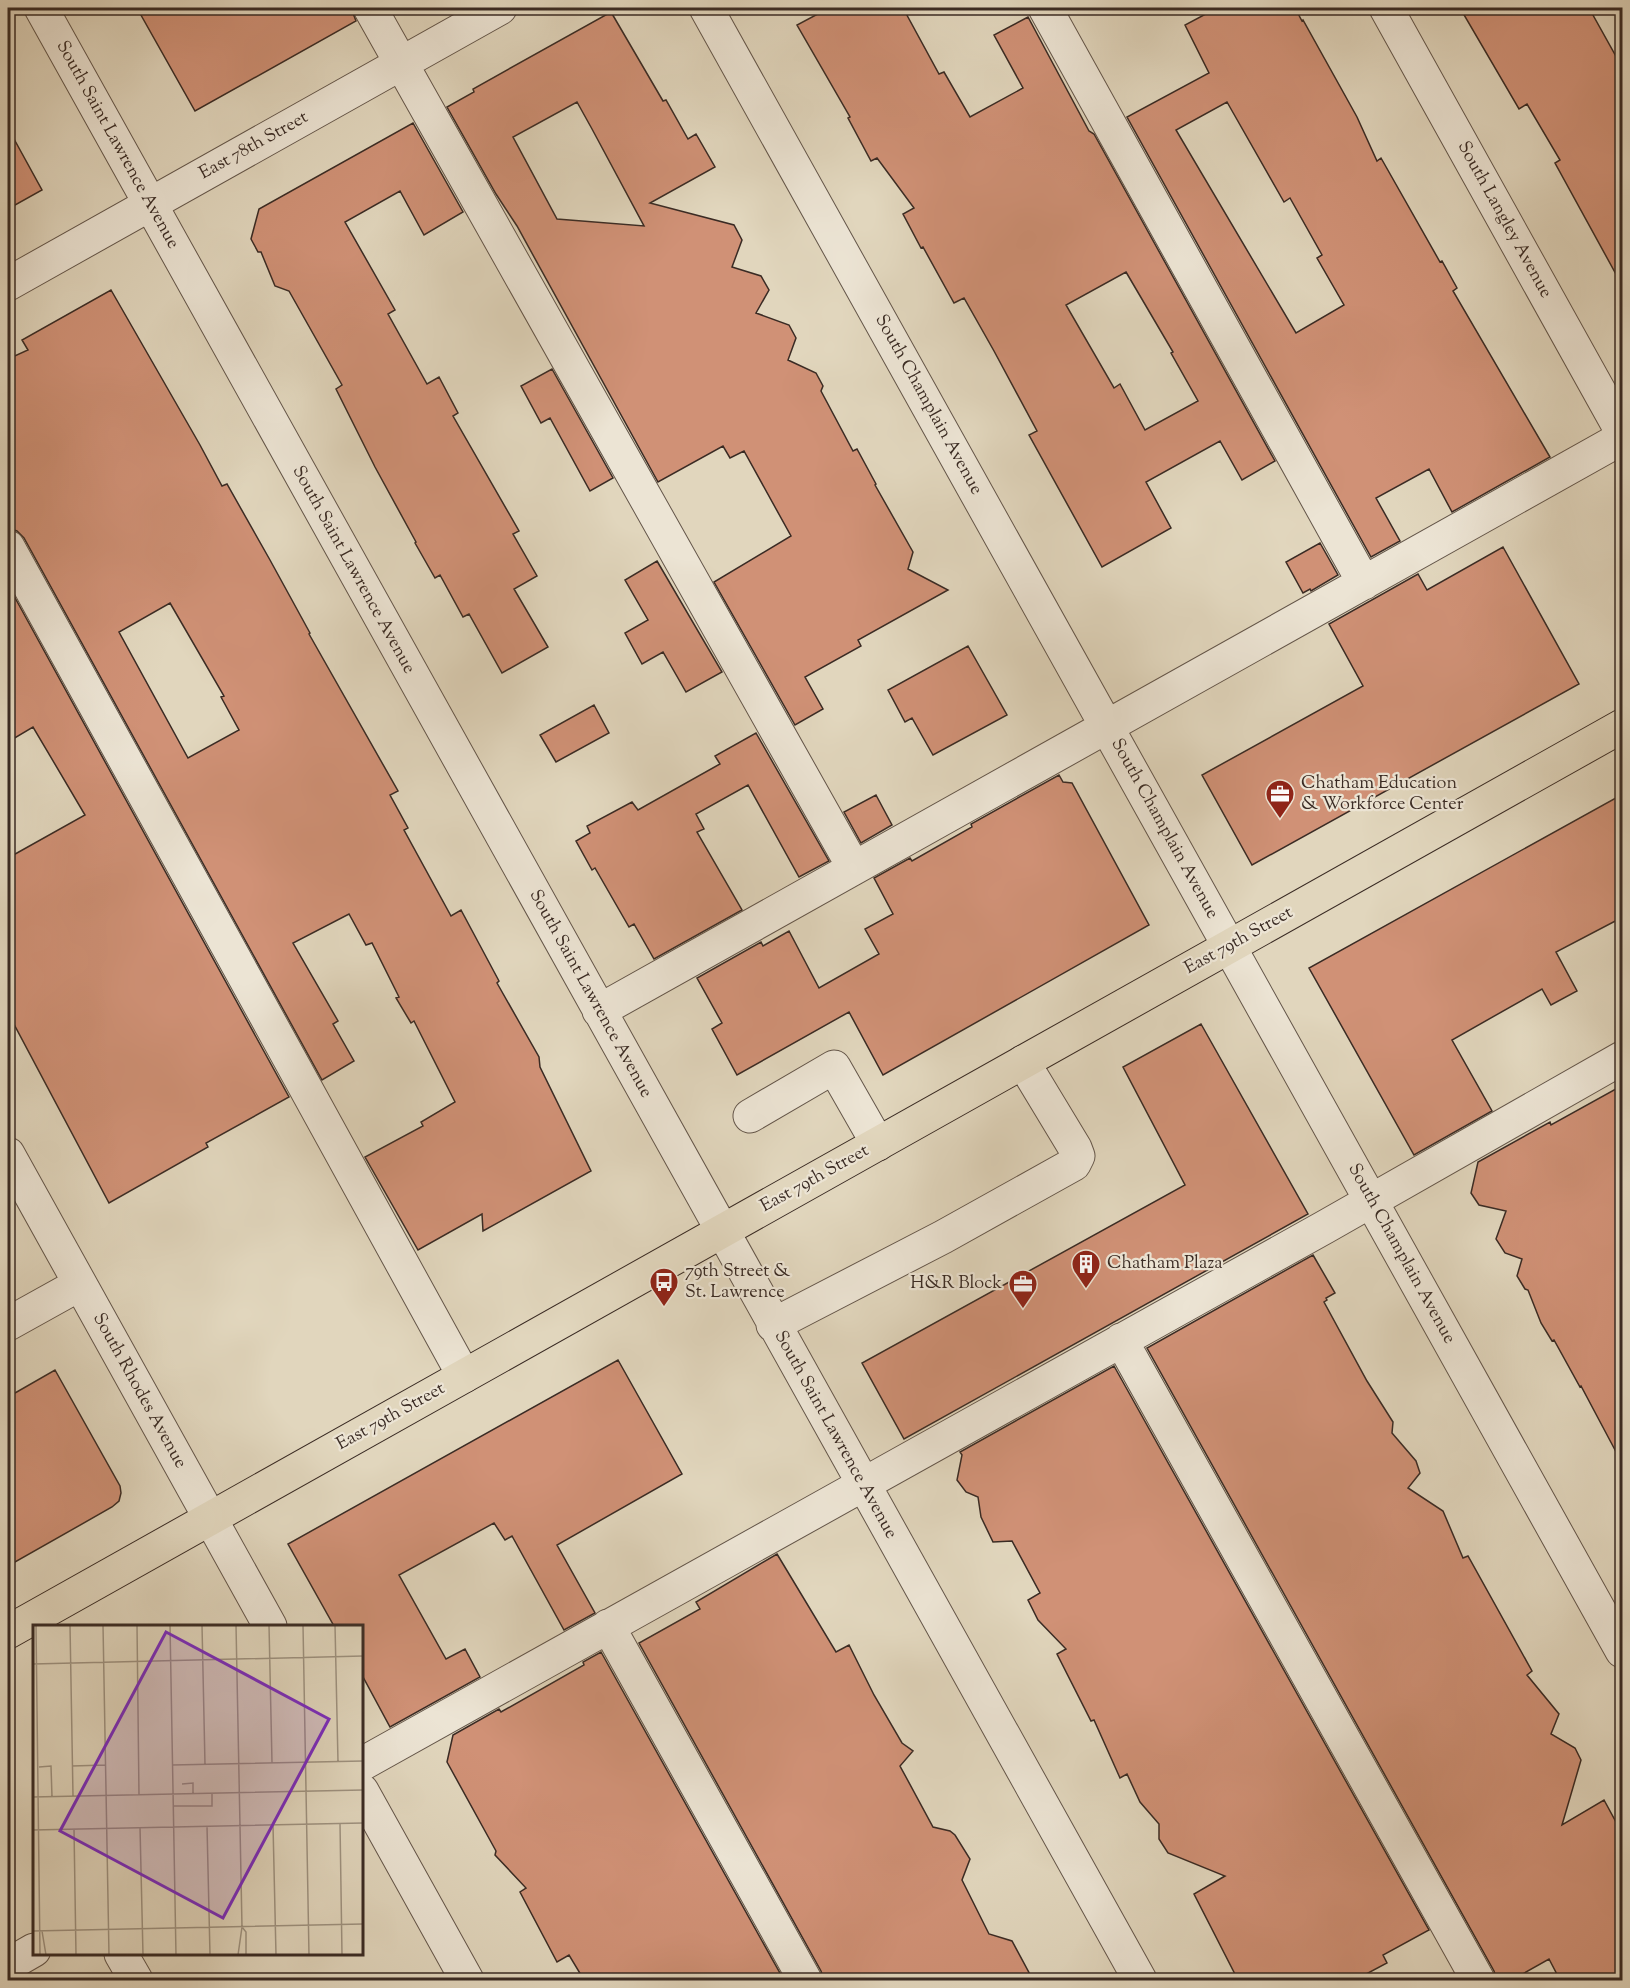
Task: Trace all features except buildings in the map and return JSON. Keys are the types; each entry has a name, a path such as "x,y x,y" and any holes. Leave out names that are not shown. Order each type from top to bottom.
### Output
{"main road":[{"name":"East 79th Street","path":"8,1632 1623,726"}],"street":[{"name":"South Saint Lawrence Avenue","path":"41,8 1140,1980"},
{"path":"370,8 854,868"},
{"name":"East 78th Street","path":"8,284 500,8"},
{"name":"South Champlain Avenue","path":"706,8 1623,1651"},
{"path":"1045,8 1364,583"},
{"name":"South Langley Avenue","path":"1386,8 1623,432"},
{"path":"599,1011 1623,438"},
{"path":"8,547 464,1376"},
{"path":"363,1763 1623,1058"},
{"path":"773,1325 944,1237 1074,1164 1077,1156 1075,1148 1023,1062"},
{"path":"750,1116 834,1067 878,1144"},
{"name":"South Rhodes Avenue","path":"8,1154 269,1625"},
{"path":"8,1324 80,1284"},
{"path":"1121,1340 1478,1980"},
{"path":"608,1626 805,1980"},
{"path":"363,1793 467,1980"},
{"path":"8,1965 33,1951"},
{"path":"122,1955 136,1980"}],"place":[{"name":"Chatham Education & Workforce Center","path":"1280,820"},
{"name":"Chatham Plaza","path":"1086,1290"},
{"name":"79th Street & St. Lawrence","path":"664,1308"},
{"name":"H&R Block","path":"1023,1310"}]}
